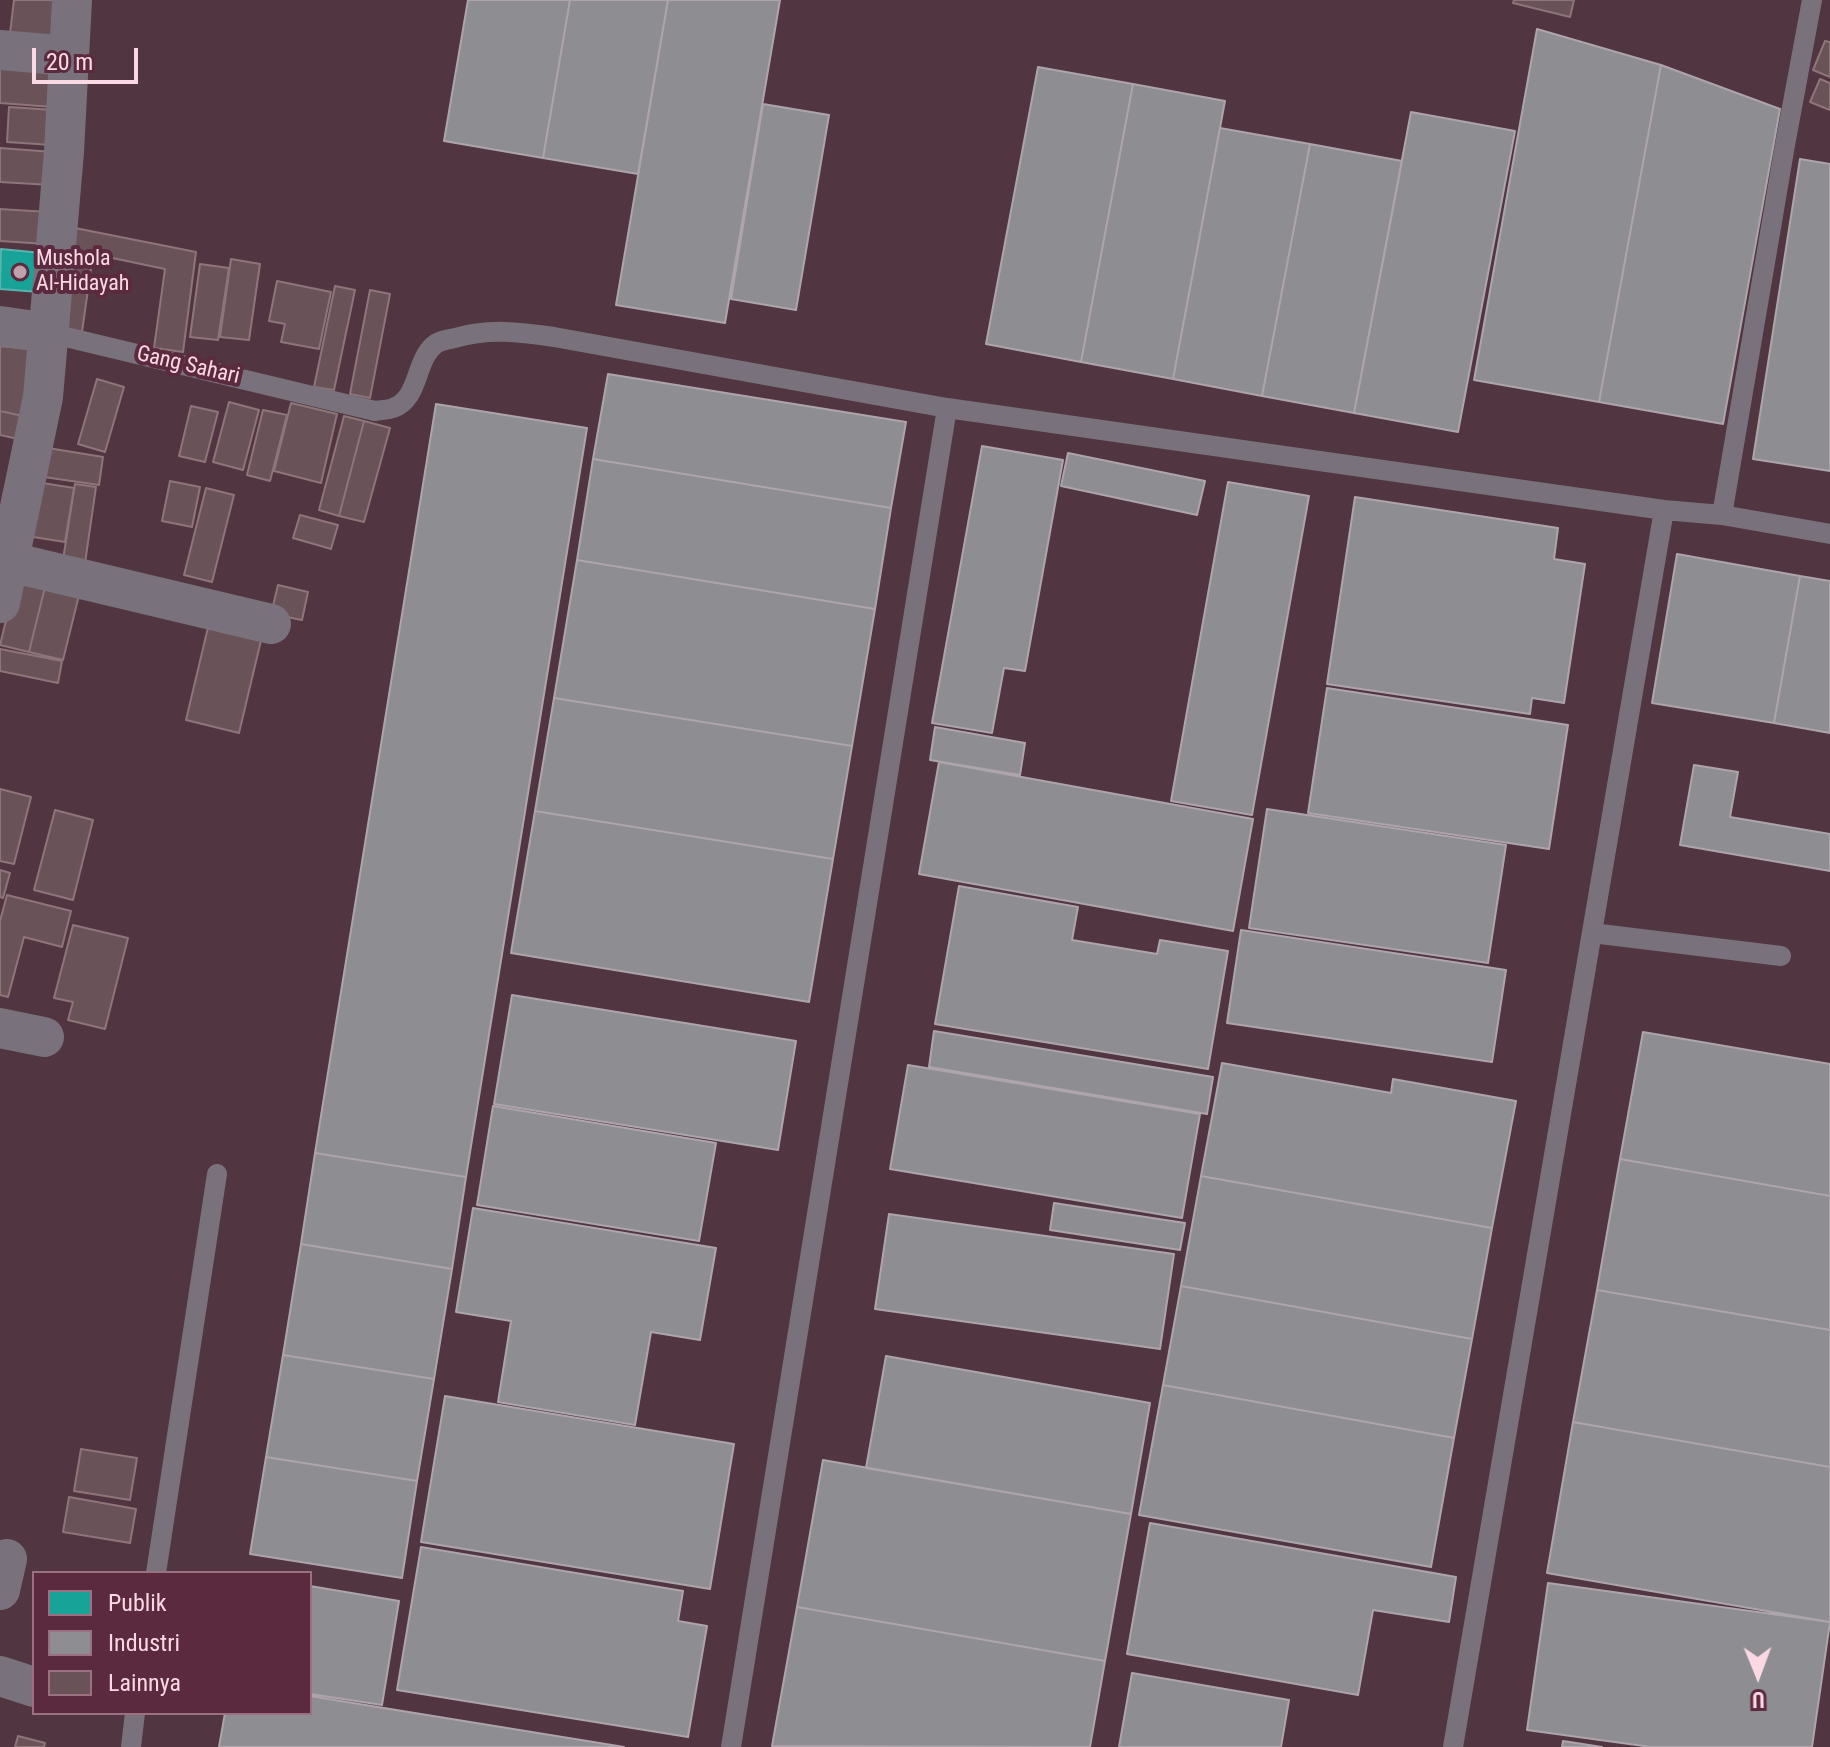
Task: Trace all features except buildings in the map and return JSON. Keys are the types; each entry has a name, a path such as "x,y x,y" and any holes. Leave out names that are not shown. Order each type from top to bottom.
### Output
{"street":[{"path":"0,603 43,397 64,152 72,0"},
{"path":"0,50 69,56"},
{"name":"Gang Sahari","path":"0,326 49,333"},
{"path":"10,562 271,624"},
{"path":"0,1028 44,1037"},
{"path":"0,1676 32,1686"}],"lane":[{"path":"1722,515 1812,0"},
{"name":"Gang Sahari","path":"49,333 375,411 393,409 406,401 426,356 438,342 487,331 554,337 947,408"},
{"path":"731,1747 947,408 1664,510 1722,515 1830,534"},
{"path":"1453,1747 1664,510"},
{"path":"1592,933 1781,956"},
{"path":"156,1571 217,1174"},
{"path":"131,1747 135,1715"}],"place":[{"name":"Mushola Al-Hidayah","path":"20,272"}]}
